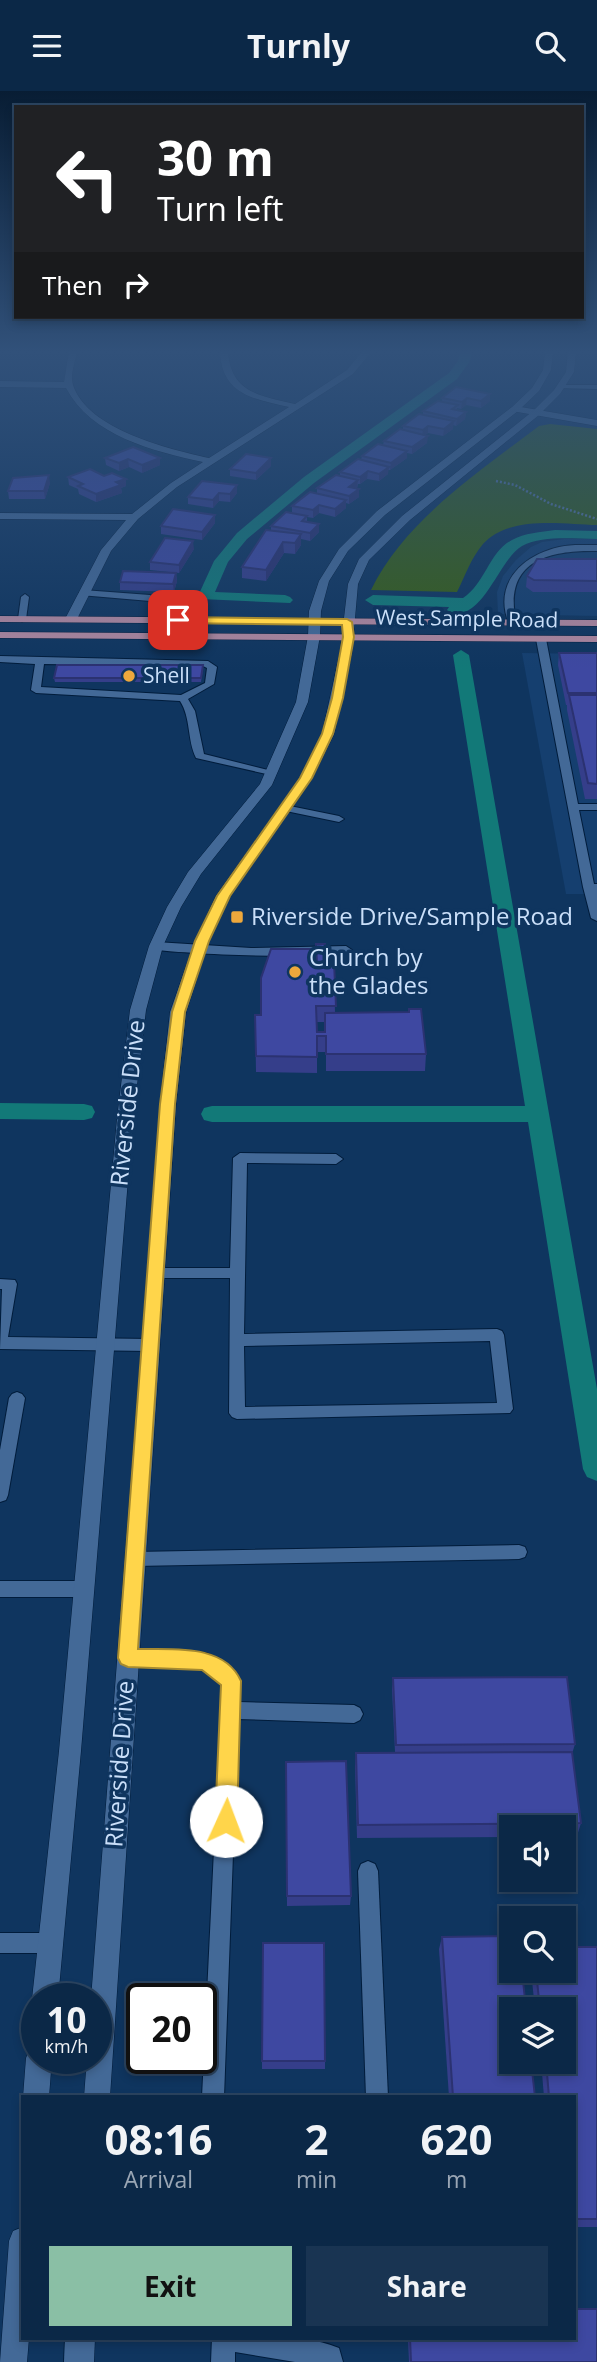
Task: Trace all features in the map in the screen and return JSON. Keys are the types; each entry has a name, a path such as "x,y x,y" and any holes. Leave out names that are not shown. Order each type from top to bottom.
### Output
{"main road":[{"name":"West Sample Road","path":"0,619 597,623"},
{"name":"West Sample Road","path":"0,635 597,639"}],"street":[{"path":"197,458 210,461"},
{"path":"71,619 106,550 134,517 215,458"},
{"name":"Riverside Drive","path":"46,1983 125,1119 138,1010 156,946 174,907 195,872 265,785 302,702 314,636 313,622 324,581 356,534 453,458"},
{"name":"Riverside Drive","path":"97,2095 155,1273 178,1012 199,951 223,896 306,778 328,734 338,698 349,637 347,622 353,584 364,559 380,540 481,458"},
{"path":"0,516 134,517"},
{"path":"36,2095 38,2074"},
{"path":"12,2362 21,2263"},
{"path":"79,2362 80,2340"}],"lane":[{"path":"512,622 507,600 509,590 531,561 542,553 555,549 597,548"},
{"path":"531,561 557,561"},
{"path":"83,593 150,598"},
{"path":"22,619 25,597"},
{"path":"541,639 574,807 593,887 596,914"},
{"path":"0,659 205,663 212,667 209,684 183,698 36,690 40,661"},
{"path":"545,660 558,660"},
{"path":"183,698 191,707 193,741 200,756 271,772"},
{"path":"574,807 597,807"},
{"path":"285,808 340,819"},
{"path":"156,946 199,951 276,953 346,950"},
{"path":"237,1340 497,1335 505,1409 237,1413 237,1340 237,1273 240,1158 336,1159"},
{"path":"155,1273 237,1273"},
{"path":"0,1284 10,1284 0,1343 150,1345"},
{"path":"0,1495 18,1398"},
{"path":"135,1559 519,1552"},
{"path":"0,1589 84,1589"},
{"path":"128,1658 206,1661 231,1681 213,2095"},
{"path":"230,1710 354,1714"},
{"path":"368,1871 377,2095"},
{"path":"0,1943 50,1943"},
{"path":"223,2362 225,2340"},
{"path":"237,2340 331,2356 331,2362"}],"path":[{"path":"496,481 515,485 551,504 597,519"}],"shaded area":[{"path":"597,539 597,616 498,614 497,592 503,576 516,560 531,547 542,542"},
{"path":"522,653 597,654 597,894 566,894"}],"green space":[{"path":"497,458 597,458 597,525 537,523 521,525 494,535 475,555 457,592 371,590 403,541 423,519"}],"building":[{"path":"105,458 160,458 142,465 128,459 119,463"},
{"path":"242,458 271,458 256,473 230,469"},
{"path":"370,458 398,458 391,463"},
{"path":"358,459 389,467 379,474 368,471 360,477 340,472"},
{"path":"90,469 104,476 112,473 126,479 116,482 121,485 96,494 78,486 83,484 68,477"},
{"path":"49,475 44,491 8,491 13,478"},
{"path":"336,475 358,480 349,487 359,489 349,496 317,488"},
{"path":"202,481 237,485 230,494 219,493 213,500 188,497"},
{"path":"310,492 346,500 335,509 319,505 313,510 292,506"},
{"path":"173,509 215,515 202,532 161,526"},
{"path":"286,512 307,516 302,521 319,524 310,533 271,526"},
{"path":"266,530 301,534 295,543 283,542 266,570 242,567"},
{"path":"165,538 193,541 179,565 150,562"},
{"path":"537,559 597,559 597,581 534,580 527,576"},
{"path":"123,571 176,573 173,584 120,582"},
{"path":"559,653 597,653 597,693 568,693"},
{"name":"Shell","path":"57,665 203,665 201,678 54,678"},
{"path":"569,695 597,695 597,784 588,783"},
{"path":"316,944 325,944 326,962 334,962 336,1006 316,1006 317,1032 325,1032 325,1013 409,1012 409,1009 421,1009 426,1054 326,1054 326,1036 317,1036 317,1057 256,1056 255,1015 261,1015 261,978 271,949 310,949 310,963 317,963"},
{"path":"567,1677 575,1744 396,1745 393,1678"},
{"path":"572,1752 581,1823 576,1823 576,1815 499,1815 499,1824 358,1825 356,1753"},
{"path":"346,1761 351,1896 287,1896 286,1762"},
{"path":"499,1936 499,1983 523,1983 525,1997 499,1997 499,2074 532,2074 535,2095 453,2095 442,1937"},
{"path":"263,1943 324,1943 325,2061 262,2061"},
{"path":"576,1947 597,1947 597,2219 576,2219 576,2095 549,2095 547,2074 576,2074 576,1997 539,1997 537,1983 576,1983"},
{"path":"576,2309 597,2309 597,2362 411,2362 410,2340 576,2340"}],"waterway":[{"path":"285,600 206,596 221,561 242,536 339,458"},
{"path":"466,603 477,596 509,548 520,541 555,534 597,535"},
{"path":"373,600 466,603"},
{"path":"455,610 466,603"},
{"path":"461,655 597,1469"},
{"path":"0,1111 84,1112"},
{"path":"212,1114 536,1114"}],"place":[{"name":"Shell","path":"129,676"},
{"name":"Riverside Drive/Sample Road","path":"237,917"},
{"name":"Church by the Glades","path":"295,972"}],"route":[{"path":"178,620 347,622 349,637 338,698 328,734 306,778 223,896 202,941 178,1012 168,1104 128,1658 206,1661 231,1681 226,1821"}]}
